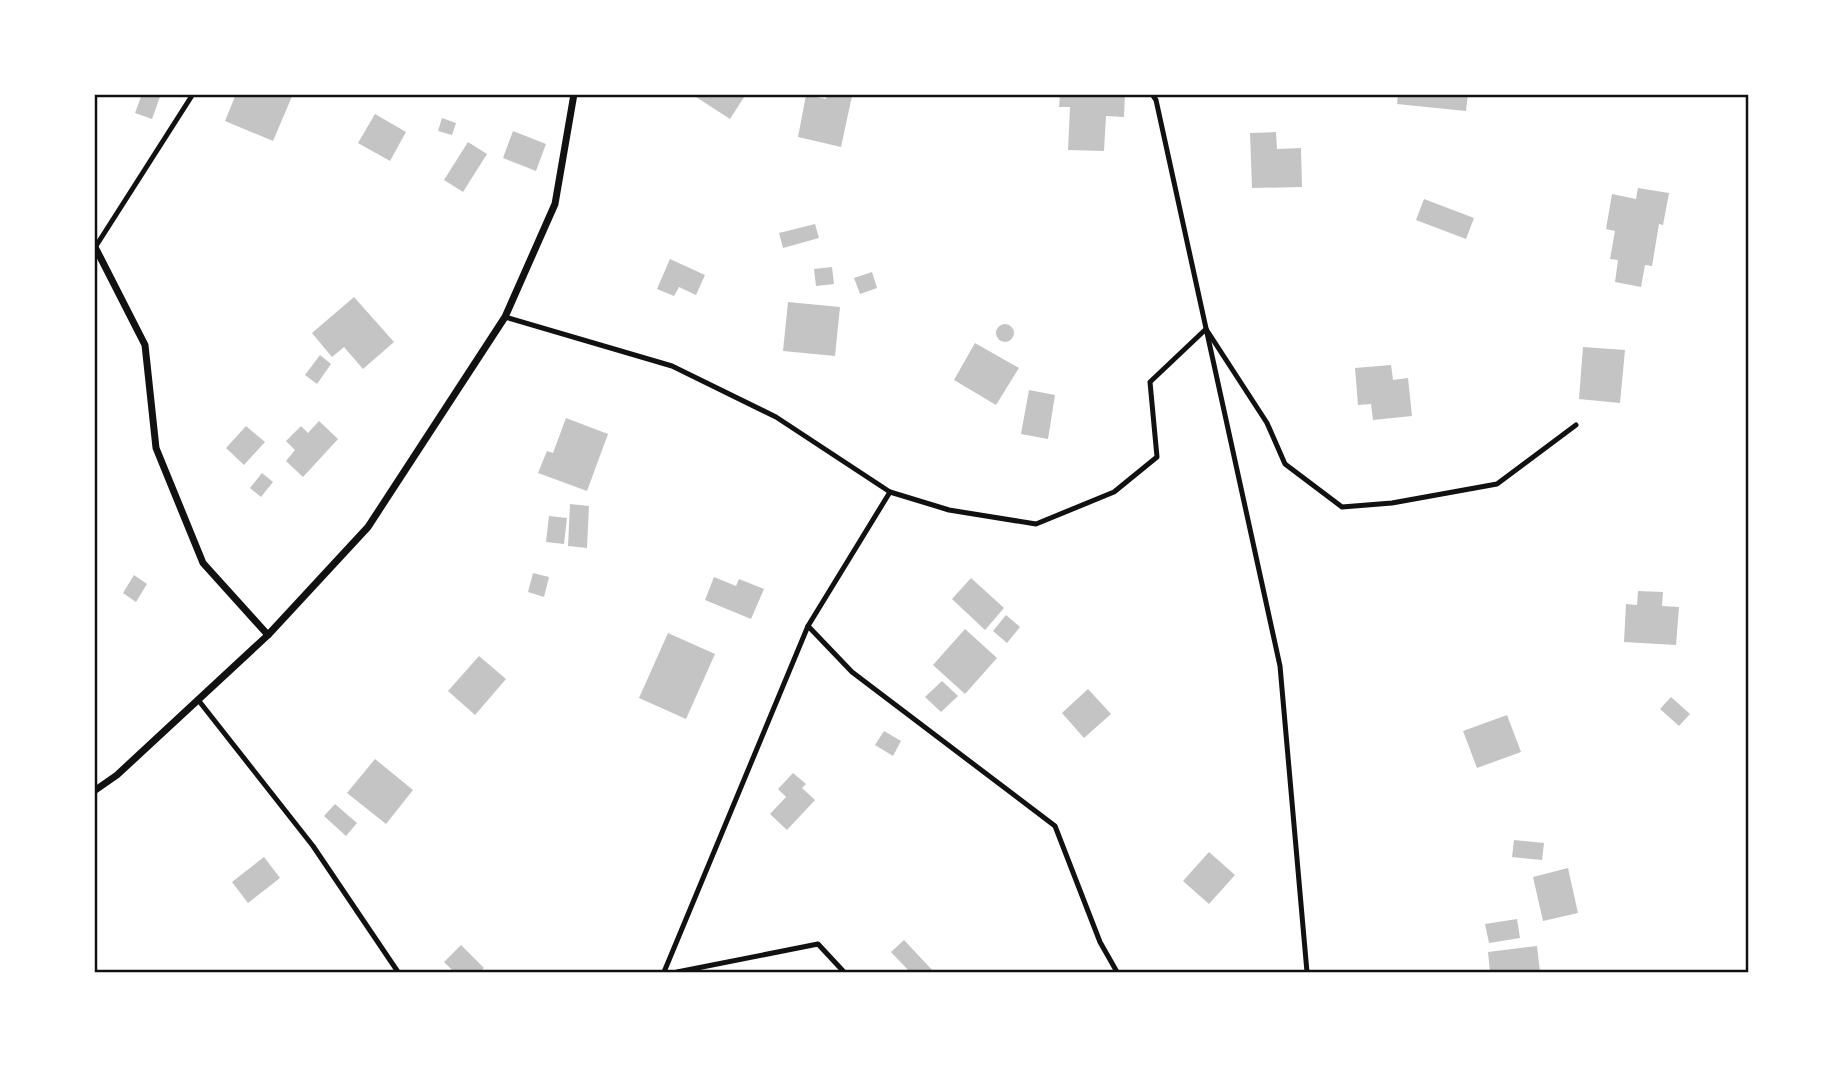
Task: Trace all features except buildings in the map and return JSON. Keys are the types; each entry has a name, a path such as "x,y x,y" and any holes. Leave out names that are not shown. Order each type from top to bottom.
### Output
{"street":[{"path":"94,791 117,775 268,635 368,527 505,317 555,204 574,94"},
{"path":"95,246 145,345 156,448 204,563 268,635"}],"lane":[{"path":"95,246 193,94"},
{"path":"1152,94 1156,100 1280,666 1307,972"},
{"path":"505,317 672,366 776,417 890,492 949,510 1035,524 1114,492 1157,457 1150,382 1206,329"},
{"path":"1206,329 1268,423 1285,464 1342,507 1392,503 1497,484 1576,425"},
{"path":"664,972 808,626 890,492"},
{"path":"808,626 852,672 1055,826 1100,942 1117,972"},
{"path":"199,701 313,846 398,972"},
{"path":"677,972 818,944 844,972"}]}
